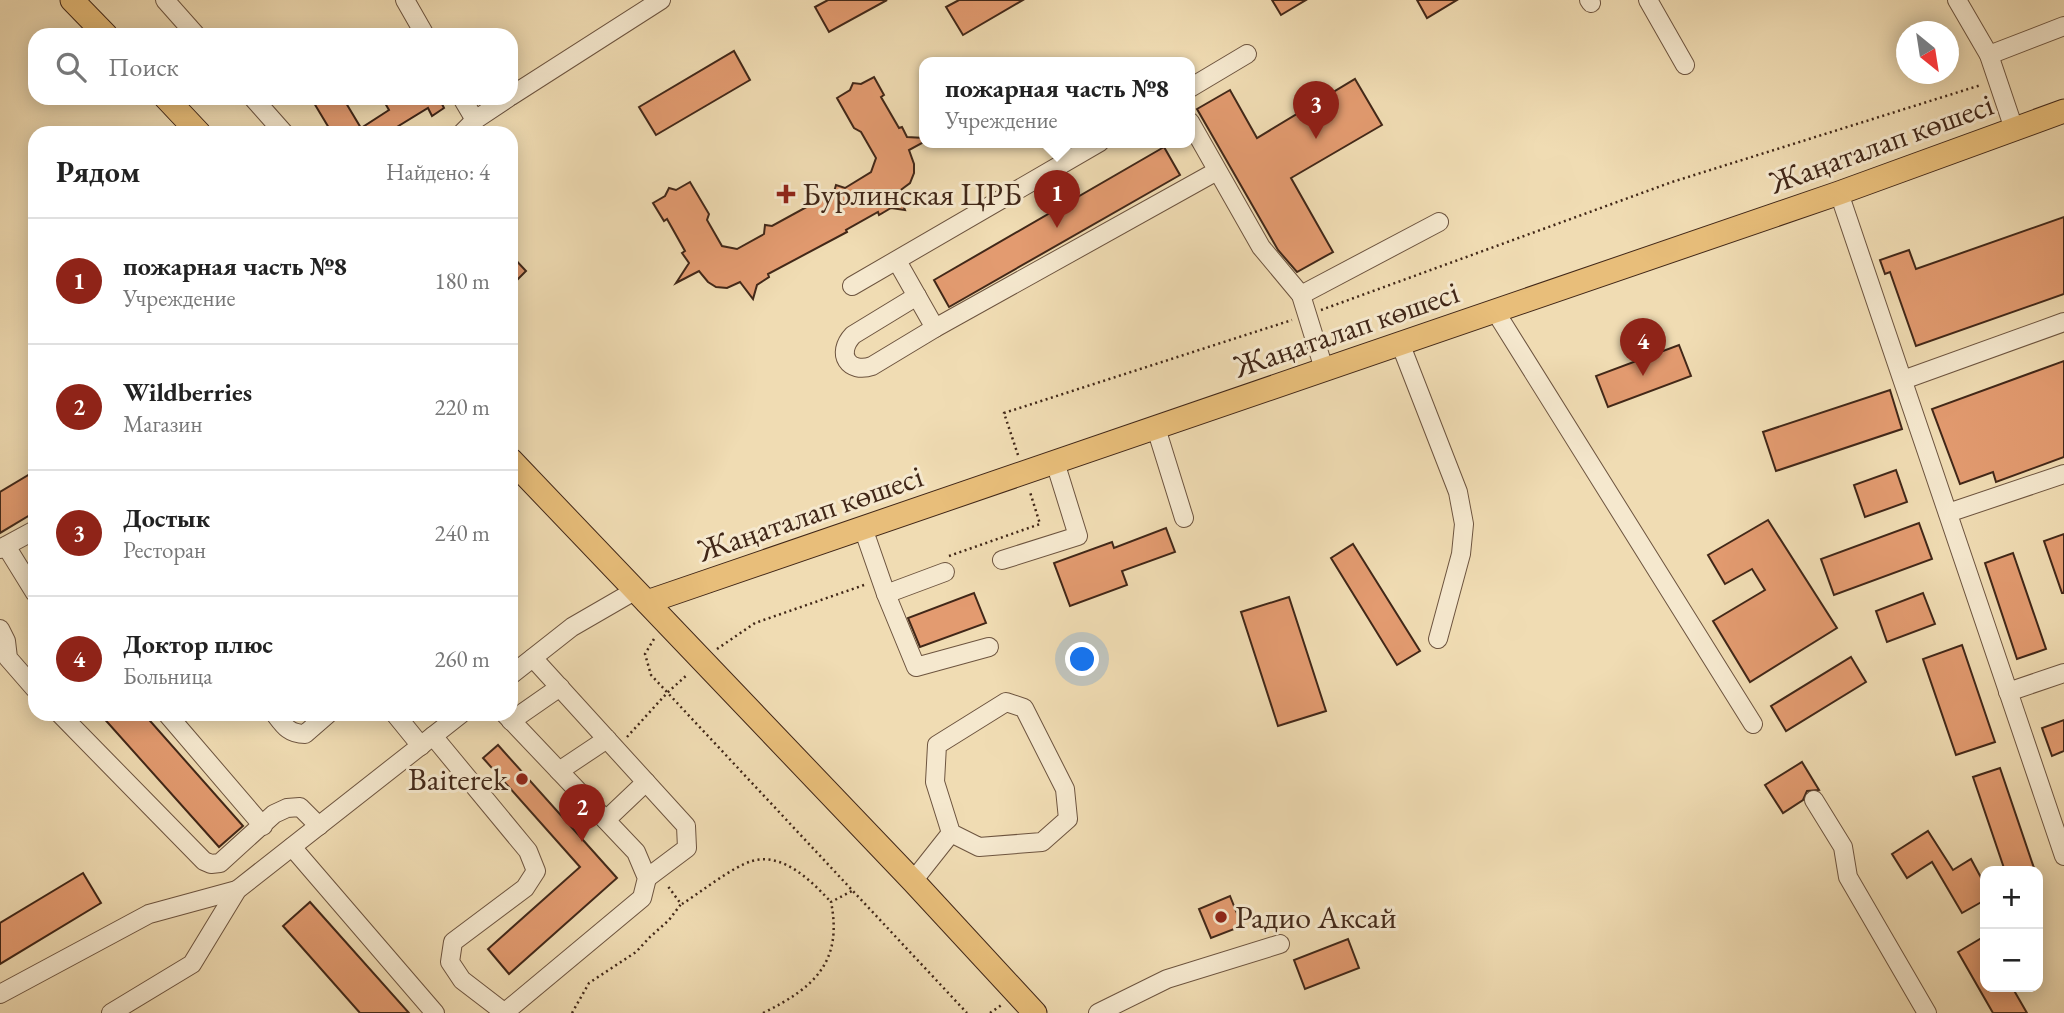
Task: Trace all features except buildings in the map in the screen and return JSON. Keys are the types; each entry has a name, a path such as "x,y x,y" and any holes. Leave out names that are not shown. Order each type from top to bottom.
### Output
{"main road":[{"path":"72,0 99,28"},
{"path":"173,105 192,126"},
{"name":"Жаңаталап көшесі","path":"641,596 863,528 1839,193 2064,111"},
{"path":"518,467 913,881 1035,1013"}],"street":[{"path":"165,0 190,28"},
{"path":"405,0 421,28"},
{"path":"518,92 661,0"},
{"path":"1648,0 1685,65"},
{"path":"1957,0 1989,55 2014,128"},
{"path":"1989,55 2064,26"},
{"path":"1195,85 1247,54"},
{"path":"259,105 278,126"},
{"path":"466,105 475,120"},
{"path":"469,126 498,105"},
{"path":"1195,131 1261,247 1301,295 1324,369"},
{"path":"852,286 1090,148"},
{"path":"917,296 853,335 846,343 844,353 853,366 863,369 872,366 1217,171"},
{"path":"1839,193 2064,856"},
{"path":"1301,295 1439,222"},
{"path":"897,261 935,328"},
{"path":"1495,312 1754,724"},
{"path":"1903,380 2064,322"},
{"path":"1400,343 1458,492 1464,524 1461,554 1438,639"},
{"path":"1156,428 1184,518"},
{"path":"1002,560 1078,536 1055,462"},
{"path":"1948,513 2064,474"},
{"path":"863,528 916,667 989,647"},
{"path":"28,534 3,547 28,583"},
{"path":"886,594 945,572"},
{"path":"518,669 572,627 641,596"},
{"path":"0,629 6,641 8,658 28,681"},
{"path":"403,721 427,741 528,852 536,871 525,888 453,942 450,962 463,980 508,1012 642,898 652,875 687,848 686,826 533,657"},
{"path":"2008,692 2064,673"},
{"path":"518,711 559,687"},
{"path":"1006,702 1024,708 1065,789 1068,819 1042,842 979,847 951,833 935,782 937,745 1006,702"},
{"path":"67,721 204,861 211,864 220,863 274,814 287,808 300,807 319,826"},
{"path":"173,721 263,826"},
{"path":"280,721 286,729 295,734 305,734 320,721"},
{"path":"111,1013 192,964 237,890 452,721"},
{"path":"512,721 636,852 652,875"},
{"path":"559,771 607,739"},
{"path":"606,820 646,782"},
{"path":"1814,800 1843,847 1848,877 1927,1013"},
{"path":"913,881 951,833"},
{"path":"292,847 435,1013"},
{"path":"0,994 149,914 237,890"},
{"path":"1098,1013 1167,979 1280,944"}],"path":[{"path":"664,621 645,654 651,675 967,1013"},
{"path":"572,1013 589,984 636,952 669,920 681,904 754,861 771,861 797,870 809,878 831,902 835,922 831,951 820,975 803,991 763,1013"},
{"path":"652,875 681,904"},
{"path":"831,902 853,891"}],"place":[{"name":"Достык","path":"1316,139"},
{"name":"Бурлинская ЦРБ","path":"786,194"},
{"name":"пожарная часть №8","path":"1057,228"},
{"name":"Доктор плюс","path":"1643,376"},
{"name":"Baiterek","path":"522,779"},
{"name":"Wildberries","path":"582,842"},
{"name":"Радио Аксай","path":"1221,917"}]}
